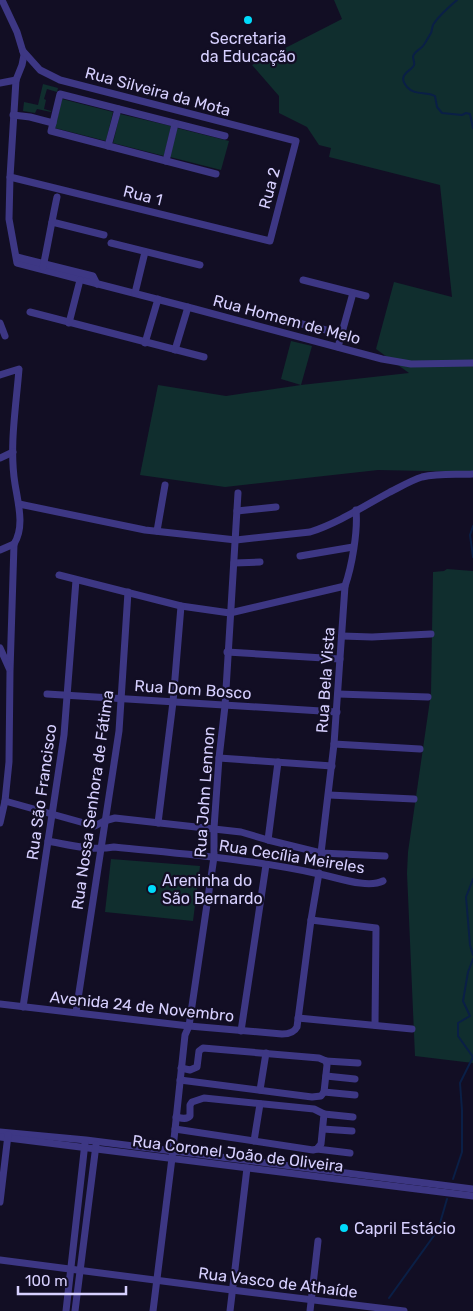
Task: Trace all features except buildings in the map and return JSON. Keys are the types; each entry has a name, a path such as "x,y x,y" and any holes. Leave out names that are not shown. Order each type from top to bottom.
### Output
{"street":[{"path":"0,222 9,218 16,80 24,55 17,32 2,0"},
{"name":"Rua Silveira da Mota","path":"23,50 40,70 60,80 296,141"},
{"path":"0,83 16,80"},
{"path":"216,174 51,131 60,94 225,136"},
{"path":"108,146 118,109"},
{"path":"13,115 53,123"},
{"path":"166,161 175,124"},
{"name":"Rua 2","path":"270,241 296,141"},
{"name":"Rua 1","path":"10,177 270,241"},
{"path":"43,266 52,230 57,197"},
{"name":"Rua Homem de Melo","path":"9,218 17,260 93,276 97,284"},
{"path":"52,222 104,235"},
{"path":"111,243 200,265"},
{"path":"135,294 146,252"},
{"name":"Rua Homem de Melo","path":"43,266 80,280 382,359 410,364 473,363"},
{"path":"69,323 80,280"},
{"path":"304,280 366,296"},
{"path":"338,347 353,293"},
{"path":"145,343 158,299"},
{"path":"175,350 188,307"},
{"path":"30,312 204,357"},
{"path":"294,322 342,334"},
{"path":"0,323 5,336"},
{"path":"0,375 19,369 13,452 14,481 20,532 14,544 0,550"},
{"path":"0,458 13,452"},
{"path":"18,504 157,532 236,540 310,532 327,526 400,487 422,478 473,474"},
{"path":"157,532 165,486"},
{"name":"Rua John Lennon","path":"153,1311 185,1035 189,1026 214,857 214,828 225,706 238,493"},
{"path":"237,511 276,507"},
{"name":"Rua Bela Vista","path":"321,853 337,712 345,586 350,573 357,522 356,510"},
{"path":"0,823 5,801 9,762 14,544"},
{"path":"300,556 353,547"},
{"path":"234,564 260,562"},
{"path":"59,575 181,606 230,613 345,586"},
{"name":"Rua São Francisco","path":"23,1007 64,735 76,580"},
{"name":"Rua Nossa Senhora de Fátima","path":"76,1012 122,699 128,592"},
{"path":"158,823 173,702 181,606"},
{"path":"342,636 372,637 431,634"},
{"path":"0,648 10,671"},
{"path":"227,652 340,659"},
{"name":"Rua Dom Bosco","path":"47,694 337,712"},
{"path":"338,694 428,697"},
{"path":"334,744 420,749"},
{"path":"219,758 332,766"},
{"path":"268,840 278,762"},
{"path":"329,794 414,799"},
{"name":"Rua Cecília Meireles","path":"5,801 95,826 115,818 214,828 241,832 321,853 384,856"},
{"name":"Rua Cecília Meireles","path":"48,841 87,848 114,847 214,857 266,864 347,881 377,884 383,881"},
{"path":"241,1031 266,864"},
{"path":"319,874 298,1018 412,1029"},
{"path":"311,920 376,928 375,1025"},
{"name":"Avenida 24 de Novembro","path":"0,1004 189,1026 282,1034 288,1034 295,1030 298,1018"},
{"path":"181,1068 190,1070 198,1067 199,1050 203,1048 358,1063"},
{"path":"260,1090 266,1054"},
{"path":"180,1080 312,1097 321,1096 324,1092 328,1065 326,1061"},
{"path":"326,1076 355,1079"},
{"path":"324,1092 355,1095"},
{"path":"176,1117 188,1118 192,1102 204,1098 314,1109 324,1114 353,1117"},
{"path":"254,1141 260,1104"},
{"path":"318,1149 321,1144 324,1114"},
{"path":"175,1129 313,1150 350,1153"},
{"path":"323,1129 352,1131"},
{"name":"Rua Coronel João de Oliveira","path":"0,1132 5,1136 473,1189"},
{"path":"0,1202 5,1136"},
{"path":"66,1311 85,1144"},
{"path":"75,1311 96,1145"},
{"name":"Rua Coronel João de Oliveira","path":"172,1155 247,1168 473,1196"},
{"path":"230,1311 247,1168"},
{"path":"310,1311 318,1241"},
{"name":"Rua Vasco de Athaíde","path":"0,1260 404,1311"}],"green space":[{"path":"334,0 473,0 473,472 378,470 225,487 140,475 158,385 226,396 301,385 409,373 376,349 394,282 452,297 440,185 329,157 331,148 319,145 307,127 279,113 279,96 252,65 342,19"},
{"path":"43,84 58,88 57,92 47,89 44,99 46,100 44,109 51,112 37,109 35,113 23,111 24,102 38,105"},
{"path":"62,99 113,112 106,141 55,128"},
{"path":"120,114 171,126 164,156 113,143"},
{"path":"177,128 229,141 221,170 170,157"},
{"path":"291,341 312,346 301,385 281,379"},
{"path":"447,569 473,571 473,1063 415,1056 407,873 408,852 431,693 433,572"},
{"name":"Areninha do São Bernardo","path":"111,859 200,866 193,921 105,912"}],"waterway":[{"path":"457,0 435,22 431,33 413,57 413,67 406,73 403,79 407,87 413,92 435,96 437,107 442,113 470,114 473,128"},
{"path":"473,526 470,535 473,557"},
{"path":"473,879 466,897 470,945 473,955"},
{"path":"473,959 468,972 463,1001 470,1016 458,1023 458,1036 473,1057"},
{"path":"453,1179 462,1152 460,1083 473,1057"},
{"path":"389,1298 438,1230 447,1199"}],"place":[{"name":"Secretaria da Educação","path":"248,20"},
{"name":"Areninha do São Bernardo","path":"152,889"},
{"name":"Capril Estácio","path":"344,1228"}]}
